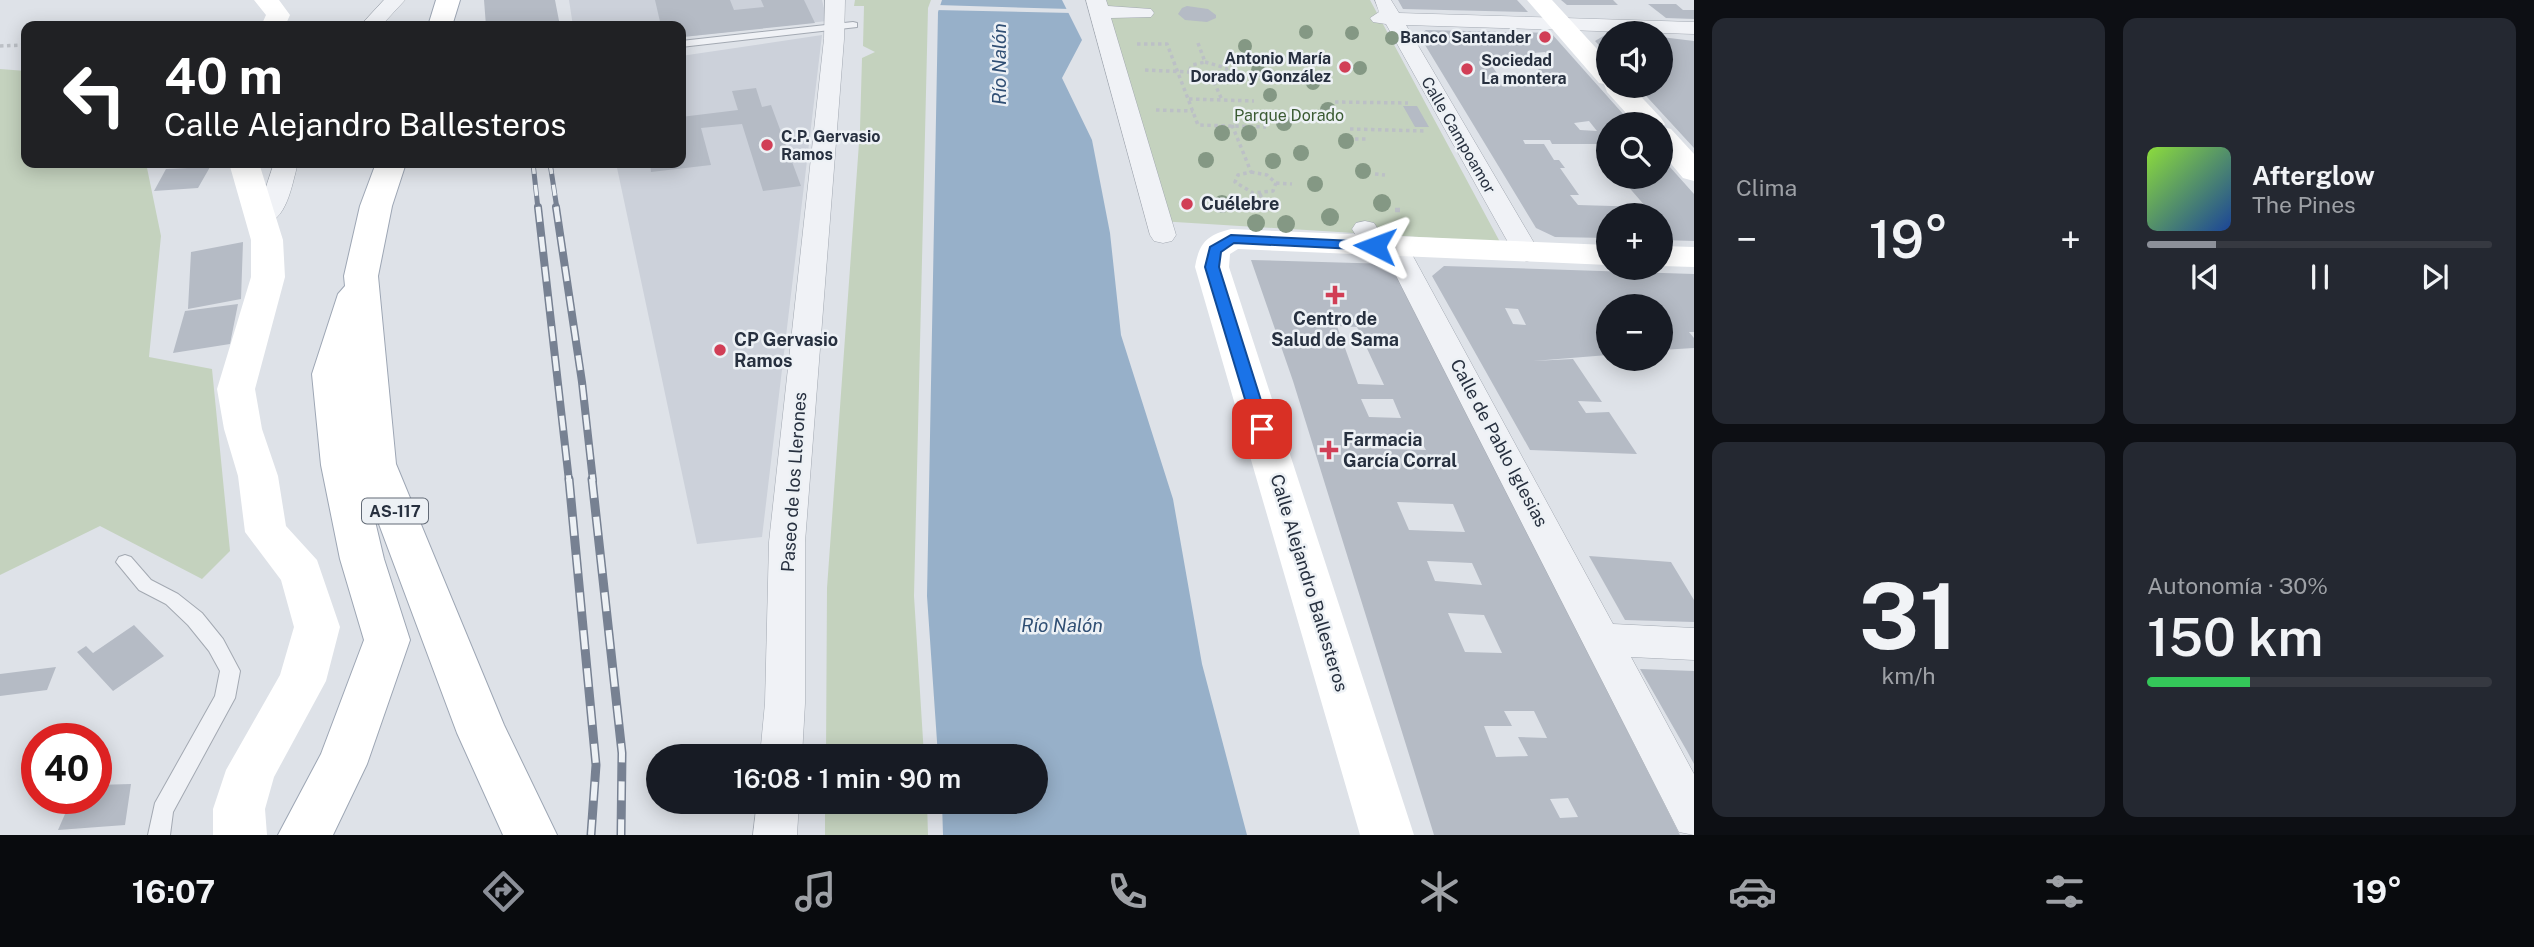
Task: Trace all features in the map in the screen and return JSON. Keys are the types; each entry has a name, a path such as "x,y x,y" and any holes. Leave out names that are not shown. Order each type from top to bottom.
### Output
{"street":[{"path":"266,0 278,15 275,21"},
{"path":"375,21 395,0"},
{"path":"442,21 448,0"},
{"path":"1539,0 1596,64"},
{"path":"1144,13 1098,6 1163,235"},
{"path":"1384,12 1694,28"},
{"name":"Calle Campoamor","path":"1384,12 1527,253"},
{"name":"Paseo de los Llerones","path":"782,744 787,542 841,17"},
{"path":"1627,98 1640,112"},
{"path":"1673,148 1694,172"},
{"path":"240,835 239,809 251,770 302,681 317,627 301,573 266,532 258,476 243,429 236,389 268,278 267,240 246,168"},
{"path":"261,218 272,208 284,168"},
{"name":"AS-117","path":"389,168 376,206 361,276 376,464 482,733 530,835"},
{"name":"Calle Alejandro Ballesteros","path":"1378,241 1231,239 1214,250 1212,267 1387,835"},
{"path":"1378,241 1527,253 1596,255"},
{"name":"Calle de Pablo Iglesias","path":"1378,241 1602,640 1694,817"},
{"path":"1673,257 1694,257"},
{"path":"305,835 342,764 387,640 362,559 341,465 330,374 361,276"},
{"path":"1602,640 1694,645"},
{"path":"775,835 777,814"}],"lane":[{"path":"686,43 841,17"},
{"path":"125,562 145,585 172,599 195,619 216,645 230,671 225,698 163,810 159,835"}],"path":[{"path":"1109,43 1167,44 1198,125 1266,127"},
{"path":"1198,43 1205,62"},
{"path":"0,46 21,45"},
{"path":"1189,72 1192,65 1205,62 1220,65 1230,72 1241,72"},
{"path":"1116,69 1189,72 1198,79 1214,82 1227,79 1230,72"},
{"path":"1214,82 1222,100"},
{"path":"1189,100 1254,101"},
{"path":"1335,102 1410,103"},
{"path":"1233,125 1251,172"},
{"path":"1350,129 1426,131"},
{"path":"1402,130 1407,138"},
{"path":"1355,139 1366,139"},
{"path":"1276,184 1268,194 1244,190 1235,182 1235,178 1244,172 1251,172 1266,175 1276,184 1292,184"},
{"path":"1375,174 1385,175"},
{"path":"1395,210 1403,210"}],"shaded area":[{"path":"569,0 822,0 827,21 686,36 686,21 572,21"},
{"name":"CP Gervasio Ramos","path":"822,35 762,537 697,544 617,168 686,168 686,55"}],"green space":[{"path":"855,0 931,0 928,8 914,596 923,744 826,744 827,588 860,129 862,58 875,52 863,46 864,6 854,6"},
{"name":"Parque Dorado","path":"1091,0 1370,0 1500,242 1159,221"},
{"path":"0,69 21,71 21,168 147,168 161,236 149,357 212,369 230,551 202,579 100,526 0,575"},
{"path":"825,814 927,814 928,835 825,835"}],"water":[{"name":"Río Nalón","path":"942,0 1062,0 1082,40 1062,78 1092,140 1110,233 1121,335 1173,499 1202,664 1247,835 943,835 942,814 1048,814 1048,744 937,744 927,596 938,12"}],"pier":[{"path":"937,5 1070,9 1072,13 935,10"}],"building":[{"path":"484,0 555,0 559,21 486,21"},
{"path":"655,0 730,0 734,10 764,7 761,0 804,0 815,23 686,37 686,21 660,21"},
{"path":"1398,0 1517,0 1528,12 1403,9"},
{"path":"1561,0 1613,0 1618,5 1567,5"},
{"path":"1648,4 1676,4 1683,10 1694,10 1694,19 1666,18"},
{"path":"1187,6 1208,9 1216,18 1207,22 1185,20 1178,14"},
{"path":"1426,30 1551,33 1596,84 1596,98 1609,98 1621,112 1596,112 1596,130 1589,121 1574,123 1580,130 1596,131 1596,144 1552,144 1550,140 1523,140 1525,144 1544,144 1554,160 1559,160 1565,168 1560,168 1579,195 1570,195 1578,205 1596,206 1596,238 1555,237 1536,228 1419,35","holes":["1545,52 1553,60 1541,60 1550,69 1538,69 1550,81 1503,82 1485,56 1538,58 1534,53"]},
{"path":"1673,38 1694,41 1694,148 1673,125 1673,112 1661,112 1648,98 1673,98"},
{"name":"C.P. Gervasio Ramos","path":"756,88 762,107 771,105 801,186 763,191 742,124 701,128 711,165 686,168 686,116 738,110 732,91"},
{"path":"1403,106 1417,106 1429,127 1415,127"},
{"path":"209,168 198,188 154,191 166,169"},
{"name":"C.P. Gervasio Ramos","path":"651,168 685,168 651,172"},
{"path":"1673,170 1694,194 1694,241 1673,240 1673,203 1643,203 1630,189 1673,189"},
{"path":"243,242 241,299 188,309 191,252"},
{"path":"1251,260 1391,264 1680,835 1434,835 1293,381","holes":["1337,326 1357,327 1384,385 1358,384","1361,399 1393,399 1401,418 1369,417","1379,439 1420,440 1426,450 1384,449","1397,502 1453,504 1465,532 1409,530","1427,561 1472,563 1482,585 1435,581","1448,613 1484,615 1502,653 1465,652","1504,711 1534,711 1547,738 1518,737 1528,756 1496,757 1484,726 1512,726","1568,798 1578,817 1560,818 1550,799"]},
{"path":"1444,266 1596,271 1596,280 1673,280 1673,273 1694,274 1694,332 1689,332 1694,338 1694,348 1673,349 1673,294 1596,294 1596,356 1533,361 1573,359 1602,402 1578,401 1586,413 1609,412 1637,454 1530,450 1432,276","holes":["1505,308 1518,309 1526,325 1513,324"]},
{"path":"238,304 230,344 173,353 185,311"},
{"path":"1589,556 1671,562 1694,600 1694,622 1625,620"},
{"path":"134,625 164,656 113,691 77,652 86,646 93,653"},
{"path":"56,667 47,690 0,696 0,674"},
{"path":"1640,669 1694,671 1694,764 1687,751"},
{"path":"131,784 125,825 58,830 65,814 112,814 112,785"}],"railway":[{"path":"534,168 538,209"},
{"path":"551,168 557,209"},
{"path":"538,207 569,481"},
{"path":"556,207 582,382 593,481"},
{"path":"569,479 596,765 591,835"},
{"path":"592,479 622,753 621,835"}],"place":[{"name":"Banco Santander","path":"1545,37"},
{"name":"Antonio María Dorado y González","path":"1345,67"},
{"name":"Sociedad La montera","path":"1467,69"},
{"name":"C.P. Gervasio Ramos","path":"767,145"},
{"name":"Cuélebre","path":"1187,204"},
{"name":"Centro de Salud de Sama","path":"1335,295"},
{"name":"CP Gervasio Ramos","path":"720,350"},
{"name":"Farmacia García Corral","path":"1329,450"}],"route":[{"path":"1262,429 1212,267 1214,250 1231,239 1375,246"}]}
